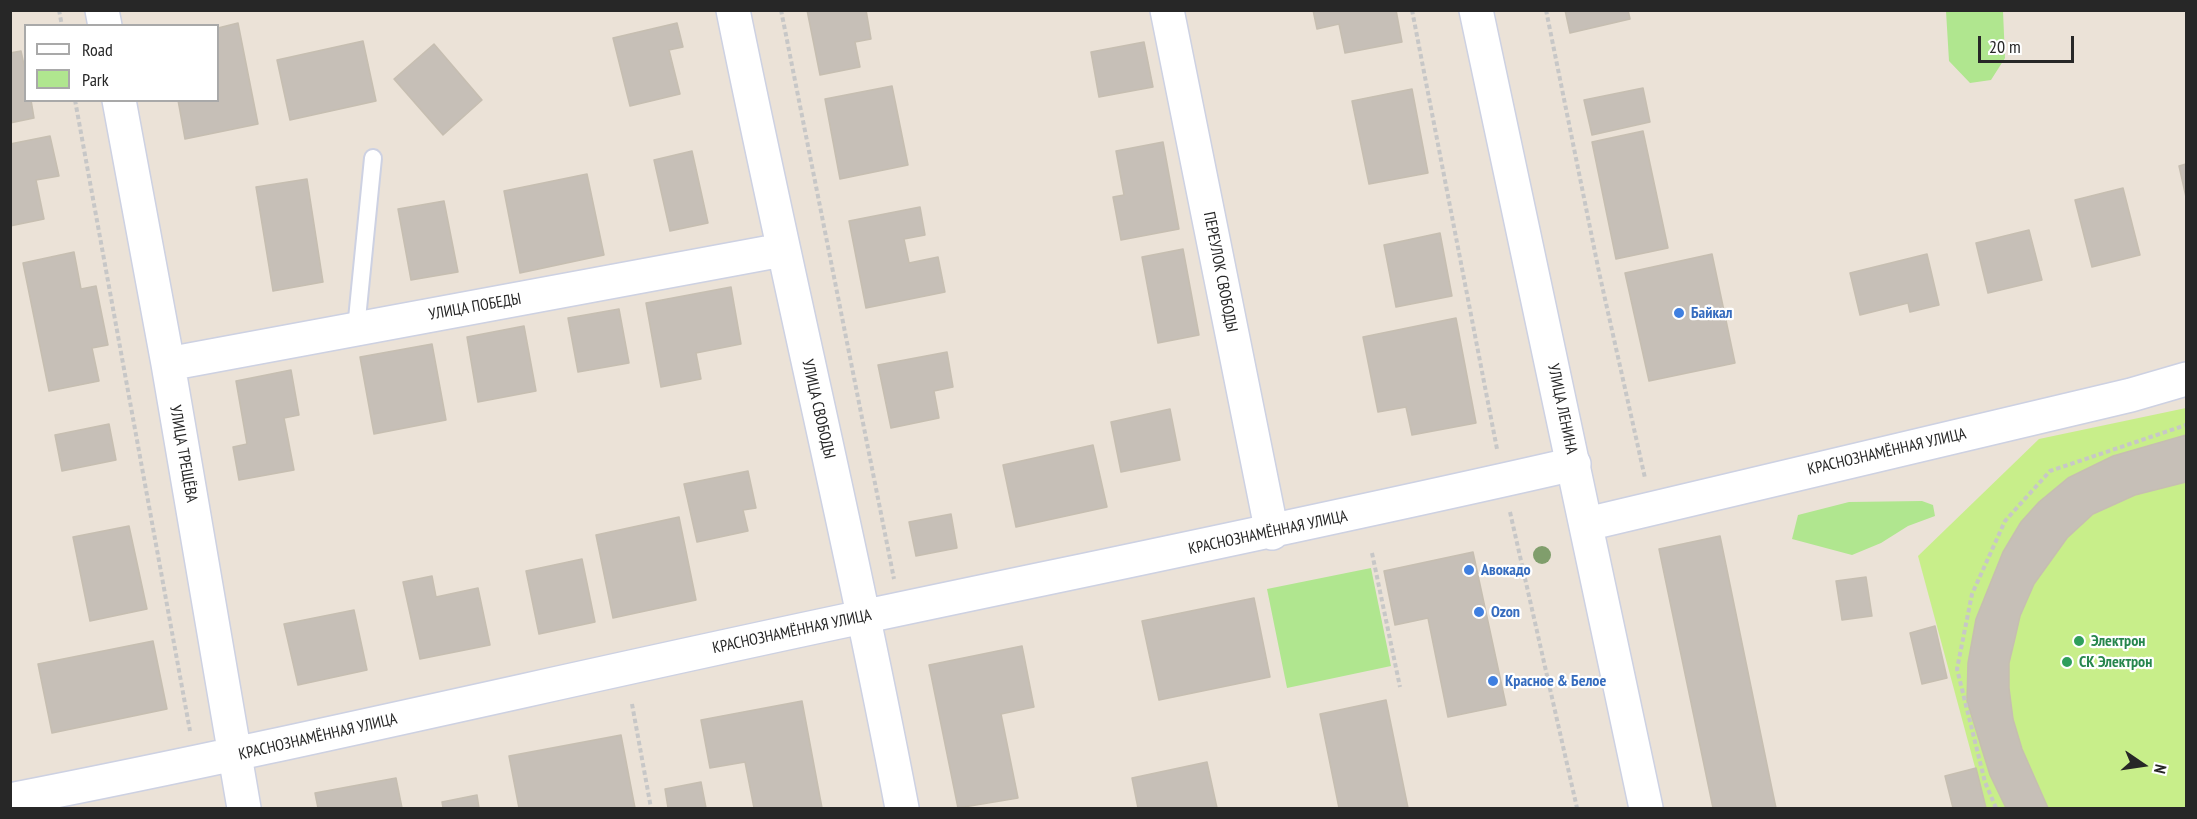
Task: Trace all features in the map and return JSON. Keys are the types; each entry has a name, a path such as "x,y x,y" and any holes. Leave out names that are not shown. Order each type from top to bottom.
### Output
{"street":[{"name":"УЛИЦА СВОБОДЫ","path":"733,10 782,250 865,616 902,808"},
{"name":"ПЕРЕУЛОК СВОБОДЫ","path":"1167,10 1272,533"},
{"name":"УЛИЦА ЛЕНИНА","path":"1476,10 1646,808"},
{"name":"УЛИЦА ТРЕЩЁВА","path":"119,102 168,364 244,808"},
{"name":"УЛИЦА ПОБЕДЫ","path":"168,364 782,250"},
{"name":"КРАСНОЗНАМЁННАЯ УЛИЦА","path":"1587,524 2131,395 2187,379"},
{"name":"КРАСНОЗНАМЁННАЯ УЛИЦА","path":"10,800 196,764 865,616 1272,533 1574,464"}],"lane":[{"path":"356,329 373,158"}],"path":[{"path":"781,10 900,609"},
{"path":"1412,10 1503,480 1577,808"},
{"path":"1546,10 1626,398 1653,508"},
{"path":"75,102 196,764"},
{"path":"1996,808 1985,782 1957,669 1972,594 2005,521 2050,471 2187,425"},
{"path":"1371,553 1400,687"},
{"path":"632,704 651,808"}],"green space":[{"path":"1946,11 2003,11 2005,58 1991,80 1970,83 1949,61"},
{"name":"Электрон","path":"2186,408 2186,808 1986,808 1918,556 2039,439"},
{"path":"1922,501 1933,505 1935,516 1908,526 1881,543 1852,555 1792,539 1798,515 1849,502"},
{"path":"1371,568 1391,666 1287,688 1267,589"}],"building":[{"path":"807,10 866,10 871,39 855,42 860,67 820,75"},
{"path":"1313,10 1396,10 1402,42 1345,53 1339,24 1317,29"},
{"path":"1565,10 1628,10 1630,19 1570,33"},
{"path":"238,23 258,124 185,139 178,102 219,102 219,28"},
{"path":"677,23 683,47 669,50 680,94 630,106 613,38"},
{"path":"363,41 376,101 290,120 277,60"},
{"path":"1144,42 1153,87 1099,97 1091,52"},
{"path":"434,44 482,100 443,135 394,79"},
{"path":"21,51 24,65 24,102 31,102 34,118 10,123 10,53"},
{"path":"892,86 908,165 840,179 825,99"},
{"path":"1643,88 1650,122 1592,135 1584,100"},
{"path":"1412,89 1428,173 1369,184 1352,101"},
{"path":"1643,131 1668,248 1616,259 1592,142"},
{"path":"50,136 59,176 36,180 44,219 10,226 10,144"},
{"path":"1163,142 1179,229 1121,240 1113,197 1124,195 1116,151"},
{"path":"692,151 708,223 670,231 654,160"},
{"path":"2186,164 2186,197 2179,166"},
{"path":"587,174 604,255 520,273 504,191"},
{"path":"307,179 323,282 273,291 256,187"},
{"path":"2123,188 2140,255 2092,267 2075,200"},
{"path":"444,201 458,272 411,280 398,209"},
{"path":"920,207 925,235 904,239 909,263 938,257 945,292 866,308 849,221"},
{"path":"2029,230 2042,280 1988,293 1976,243"},
{"path":"1440,233 1452,296 1396,307 1384,245"},
{"path":"1183,249 1199,335 1158,343 1142,257"},
{"path":"74,252 81,289 96,286 108,345 92,348 99,381 49,391 23,263"},
{"name":"Байкал","path":"1712,254 1735,363 1649,381 1625,273"},
{"path":"1927,254 1939,305 1910,312 1908,303 1860,315 1850,273"},
{"path":"731,287 741,344 696,353 701,379 661,387 646,303"},
{"path":"619,309 629,363 578,372 568,318"},
{"path":"1456,318 1476,423 1412,435 1406,407 1378,412 1363,337"},
{"path":"524,326 536,391 478,402 467,337"},
{"path":"432,344 446,420 374,434 360,357"},
{"path":"947,352 953,387 934,391 939,418 891,428 878,365"},
{"path":"291,370 299,415 284,418 294,470 239,480 233,447 247,444 236,381"},
{"path":"1170,409 1180,460 1121,472 1111,422"},
{"path":"109,424 116,460 62,471 55,435"},
{"path":"2186,435 2186,482 2135,495 2093,514 2067,538 2034,584 2020,616 2009,663 2009,688 2013,719 2022,749 2048,808 2006,808 1990,775 1967,701 1968,663 1976,619 2003,552 2021,522 2039,502 2068,478 2113,456"},
{"path":"1093,445 1107,507 1016,527 1003,465"},
{"path":"748,471 756,508 743,510 748,531 697,542 684,484"},
{"path":"951,514 957,548 916,556 909,522"},
{"path":"679,517 696,600 613,618 596,535"},
{"path":"129,526 147,609 90,621 73,537"},
{"path":"1720,536 1776,808 1713,808 1659,549"},
{"path":"1473,552 1506,705 1448,717 1428,618 1395,625 1384,571"},
{"path":"582,559 595,622 539,634 526,571"},
{"path":"432,576 436,597 478,588 490,645 420,659 403,582"},
{"path":"1866,577 1872,616 1842,620 1836,581"},
{"path":"1254,598 1270,677 1159,700 1142,621"},
{"path":"354,610 367,670 298,685 284,624"},
{"path":"1935,626 1947,678 1922,684 1910,633"},
{"path":"153,641 167,709 52,733 38,664"},
{"path":"1022,646 1034,707 1001,714 1018,798 958,808 929,665"},
{"path":"1386,700 1408,808 1339,808 1320,714"},
{"path":"802,701 822,808 754,808 745,762 710,768 701,720"},
{"path":"621,735 635,808 519,808 509,756"},
{"path":"1207,762 1217,808 1138,808 1132,778"},
{"path":"1976,768 1986,808 1953,808 1945,776"},
{"path":"396,778 402,808 318,808 315,793"},
{"path":"701,782 706,808 668,808 665,789"},
{"path":"477,795 479,808 443,808 442,802"}],"place":[{"name":"Байкал","path":"1679,313"},
{"name":"Авокадо","path":"1469,570"},
{"name":"Ozon","path":"1479,612"},
{"name":"Электрон","path":"2079,641"},
{"name":"СК Электрон","path":"2067,662"},
{"name":"Красное & Белое","path":"1493,681"}]}
